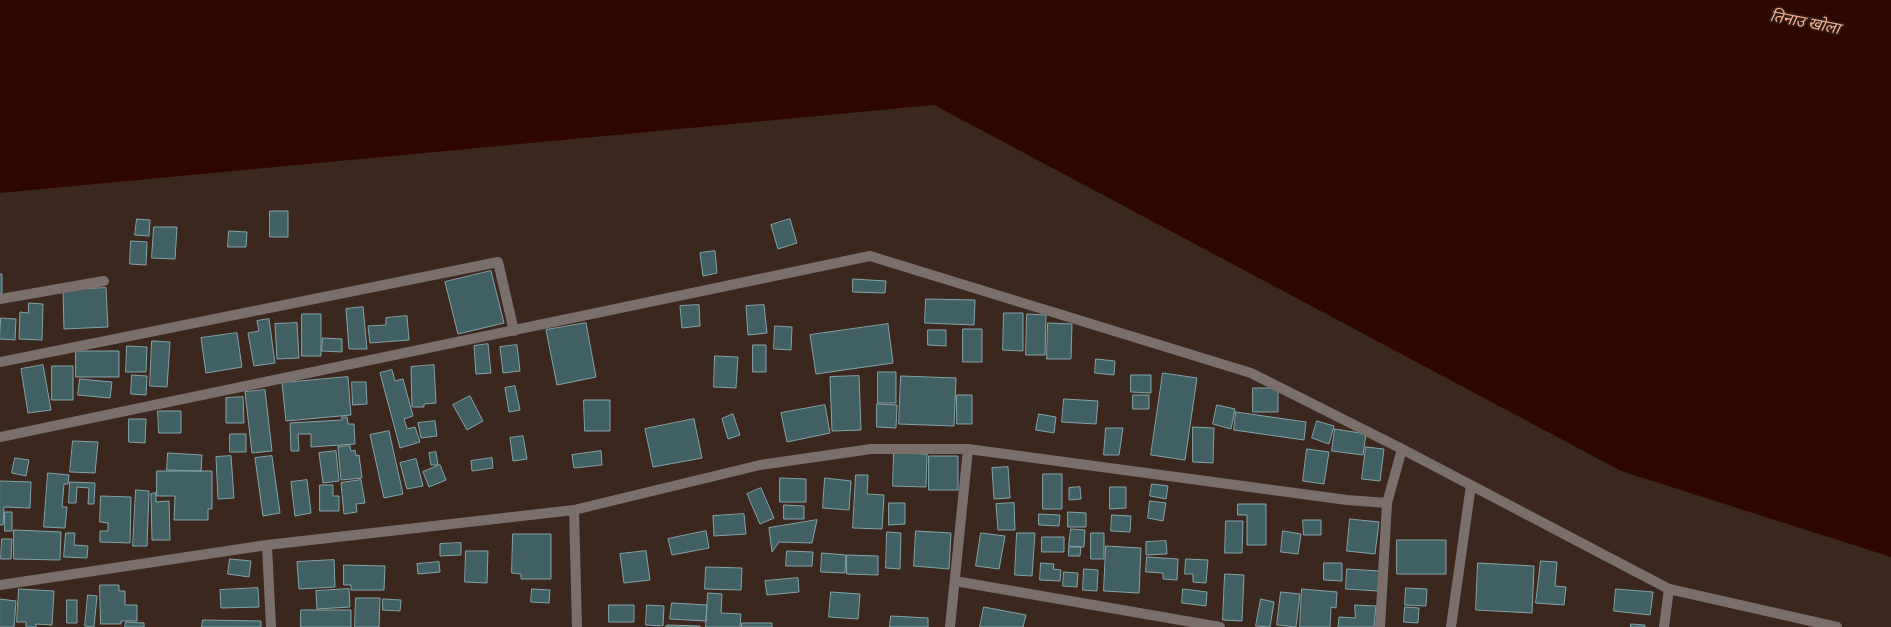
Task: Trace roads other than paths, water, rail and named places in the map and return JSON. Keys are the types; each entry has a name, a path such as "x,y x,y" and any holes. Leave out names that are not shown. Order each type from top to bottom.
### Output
{"street":[{"path":"0,438 870,256 1251,373 1402,449 1669,589 1837,627"},
{"path":"0,362 498,262 514,331"},
{"path":"0,299 104,281"},
{"path":"0,586 267,545 574,510 760,465 871,449 968,449 1347,500 1387,503"},
{"path":"950,627 968,449"},
{"path":"1380,627 1387,503 1402,449"},
{"path":"1451,627 1471,485"},
{"path":"574,510 577,627"},
{"path":"267,545 271,627"},
{"path":"955,581 1220,627"},
{"path":"1664,627 1669,589"}],"water":[{"name":"तिनाउ खोला","path":"0,0 1891,0 1891,557 1621,471 934,105 0,193"}]}
